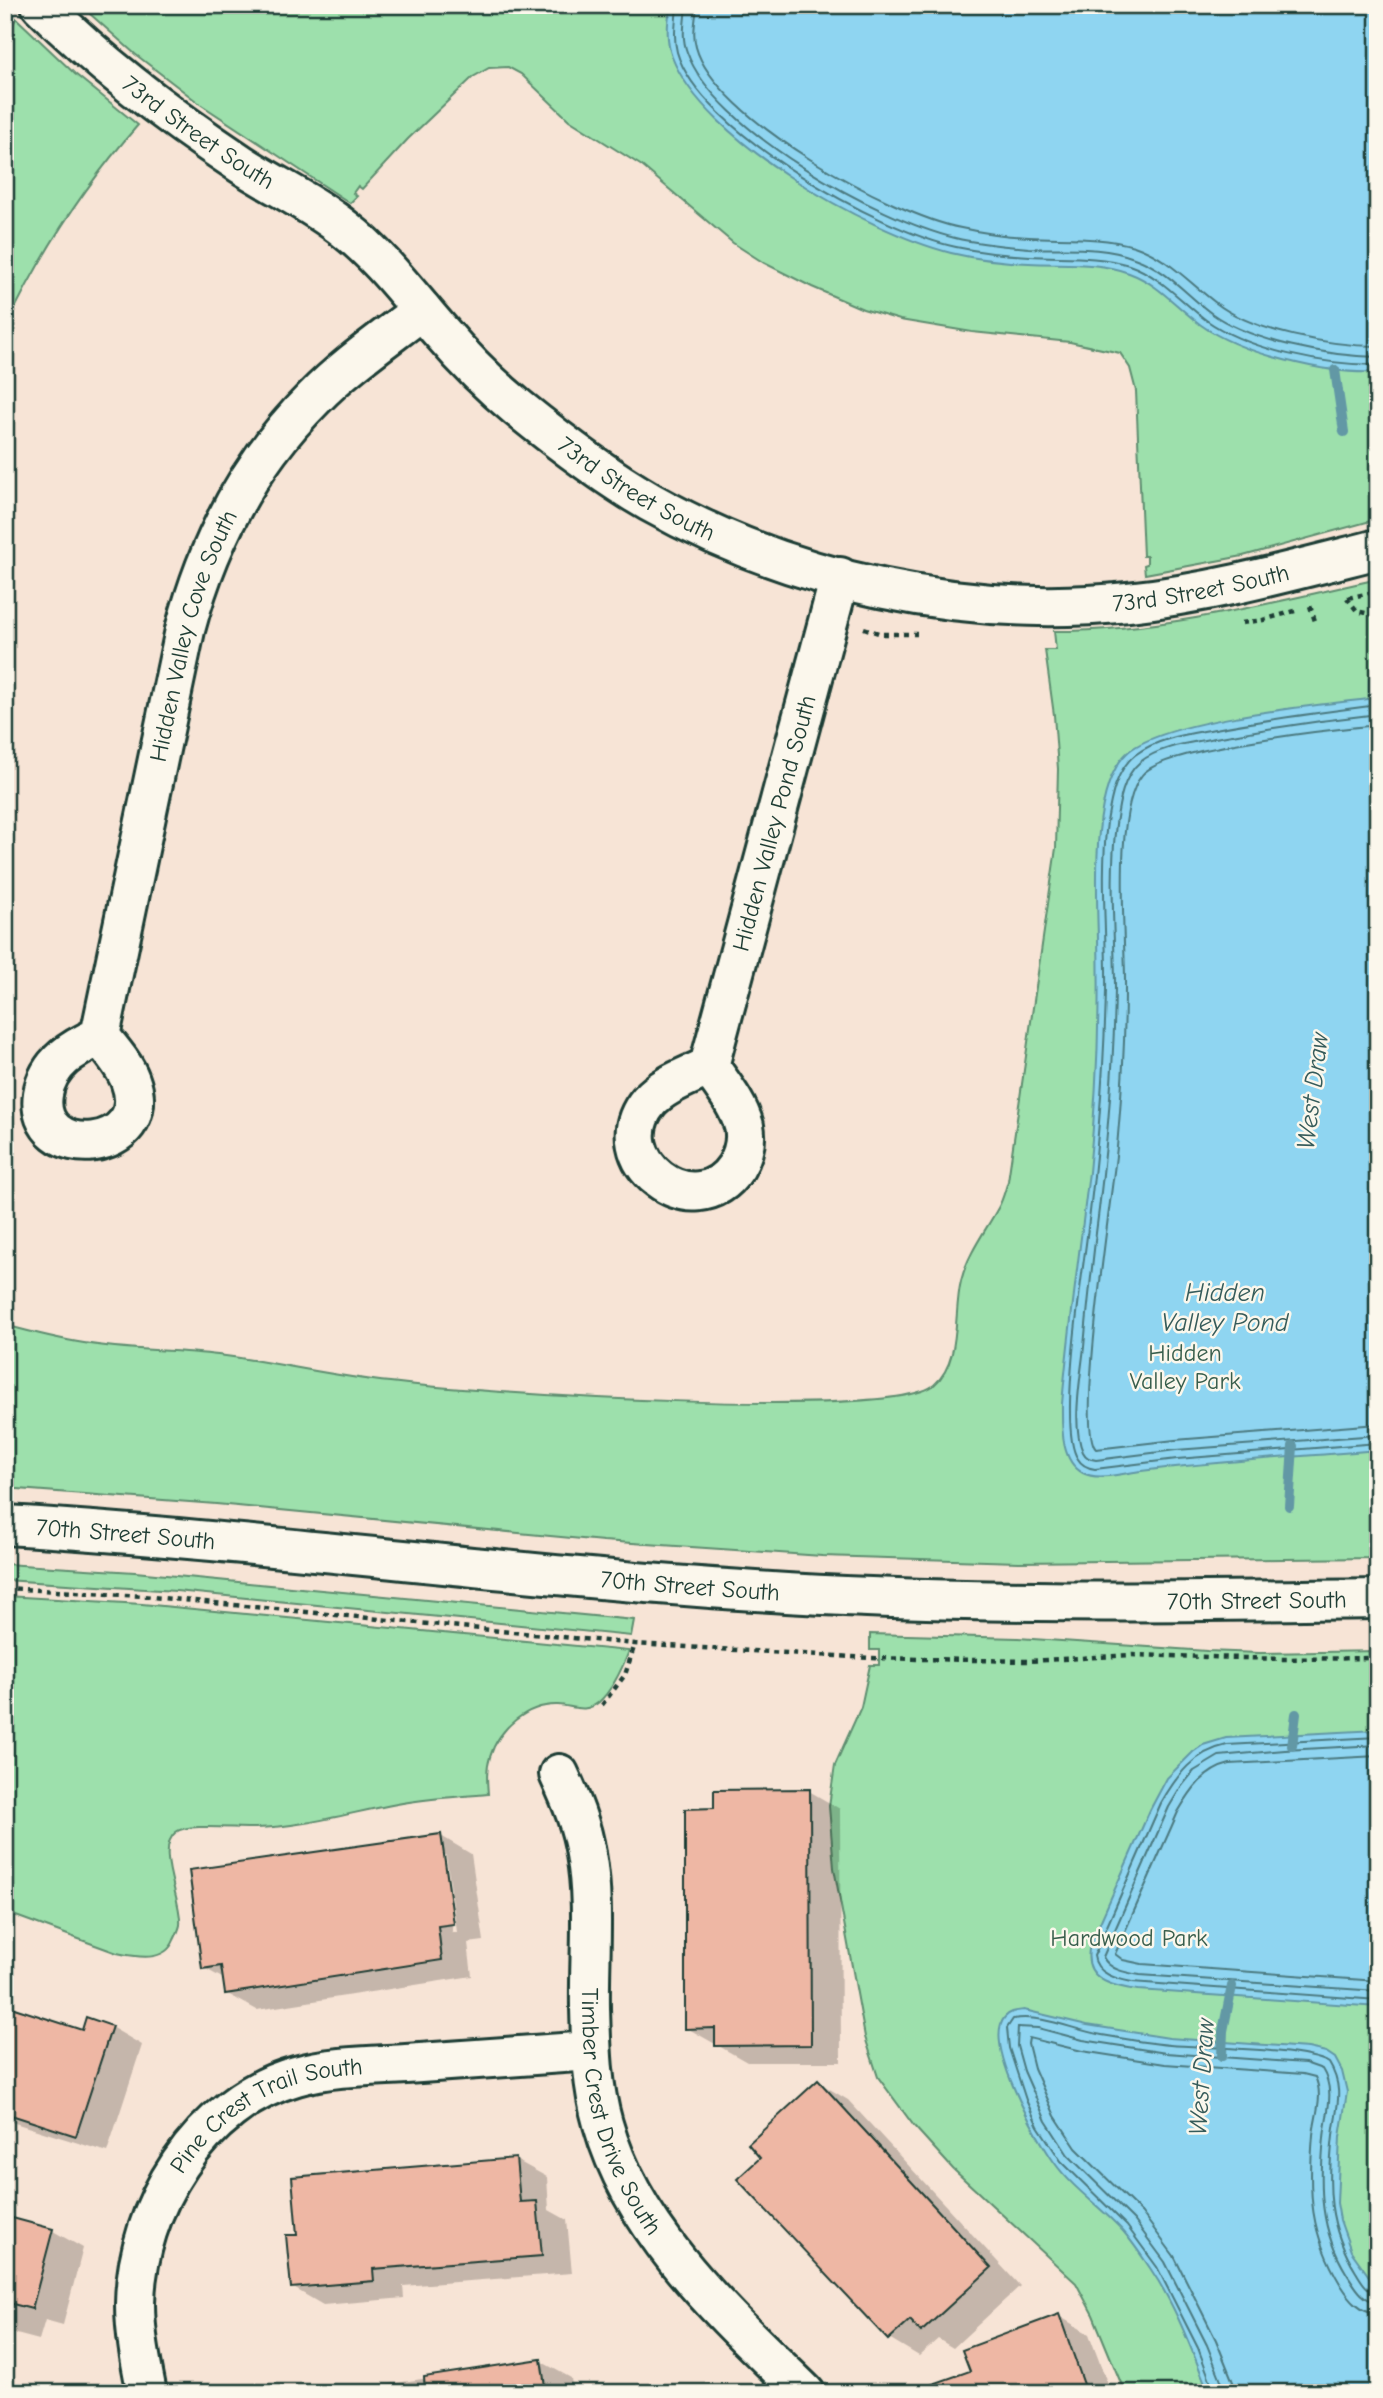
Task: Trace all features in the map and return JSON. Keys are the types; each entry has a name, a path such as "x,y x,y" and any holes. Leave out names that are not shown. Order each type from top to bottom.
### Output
{"street":[{"name":"73rd Street South","path":"41,5 99,58 178,120 263,178 347,230 367,248 466,360 505,397 624,486 650,502 712,532 792,564 839,577 914,594 1024,606 1108,604 1212,590 1378,549"},
{"name":"Hidden Valley Cove South","path":"100,1036 185,630 223,522 248,479 313,398 422,310"},
{"name":"Hidden Valley Pond South","path":"709,1066 839,577"},
{"name":"70th Street South","path":"5,1525 202,1540 630,1582 832,1595 996,1600 1378,1599"},
{"name":"Timber Crest Drive South","path":"559,1774 580,1826 588,1867 592,2051 597,2100 603,2125 625,2180 647,2219 674,2255 725,2313 806,2393"},
{"name":"Pine Crest Trail South","path":"148,2393 137,2340 135,2304 146,2235 166,2189 184,2158 228,2112 269,2086 314,2072 592,2051"}],"path":[{"path":"1347,598 1357,611 1378,616"},
{"path":"1311,606 1315,621"},
{"path":"5,1588 142,1596 635,1644 870,1658 1058,1660 1132,1655 1283,1659 1378,1658"},
{"path":"602,1705 625,1675 635,1644"}],"green space":[{"path":"80,5 1378,5 1378,519 1243,556 1145,574 1147,556 1143,556 1136,391 1130,368 1120,353 1070,342 972,332 900,320 863,309 812,287 764,263 733,243 642,166 569,120 521,74 508,67 489,68 473,77 408,139 362,189 358,186 353,193 357,196 350,203 200,104 135,54"},
{"path":"16,18 75,74 138,125 99,172 64,222 5,329 5,42"},
{"name":"Hidden Valley Park","path":"1378,579 1378,1558 1019,1562 822,1556 603,1541 216,1504 5,1488 5,1325 101,1346 218,1355 368,1379 501,1392 674,1401 841,1402 901,1396 934,1385 943,1375 953,1350 964,1271 1000,1205 1008,1181 1056,848 1058,769 1045,650 1056,650 1054,631 1095,630 1177,621"},
{"path":"5,1564 135,1572 634,1620 631,1636 176,1591 5,1580"},
{"path":"5,1596 142,1604 629,1651 613,1685 594,1706 547,1706 525,1713 507,1728 494,1746 490,1757 487,1771 488,1794 408,1802 291,1825 255,1828 201,1827 176,1832 170,1840 168,1863 180,1915 180,1927 170,1947 164,1952 141,1957 117,1953 5,1912"},
{"name":"Hardwood Park","path":"870,1634 1018,1638 1259,1653 1378,1651 1378,2393 1125,2393 1093,2315 1076,2283 953,2169 914,2126 878,2077 865,2037 834,1868 829,1806 835,1765 861,1707 870,1665 879,1665 879,1650 870,1650"}],"water":[{"path":"671,5 1378,5 1378,372 1311,366 1239,345 1201,325 1149,283 1117,269 1092,265 999,261 951,253 916,242 834,204 752,150 717,120 690,88 670,51 668,31"},
{"name":"Hidden Valley Pond","path":"1378,698 1378,1450 1200,1464 1104,1476 1083,1473 1075,1467 1066,1452 1062,1404 1094,1114 1099,997 1097,868 1101,815 1106,791 1114,770 1126,754 1145,742 1173,731 1245,715"},
{"path":"1378,1730 1378,2007 1139,1990 1109,1983 1094,1973 1088,1957 1090,1945 1150,1810 1167,1778 1193,1752 1203,1745 1226,1738"},
{"path":"1024,2010 1087,2025 1169,2038 1308,2048 1326,2052 1335,2058 1342,2071 1347,2092 1340,2137 1337,2203 1351,2251 1378,2289 1378,2393 1209,2393 1176,2313 1150,2268 1122,2230 1061,2171 1025,2113 1006,2068 1000,2029 1007,2015"}],"building":[{"path":"810,1789 811,2045 715,2046 715,2028 685,2029 685,1809 714,1808 714,1790"},
{"path":"441,1834 454,1924 438,1926 442,1960 225,1994 221,1966 202,1969 189,1870"},
{"path":"5,2005 82,2030 86,2017 112,2026 76,2136 5,2113"},
{"path":"818,2080 991,2268 921,2332 910,2320 888,2340 737,2179 760,2158 748,2144"},
{"path":"516,2158 520,2202 537,2201 542,2256 373,2269 374,2281 291,2288 286,2235 297,2235 292,2177"},
{"path":"5,2216 53,2229 32,2309 5,2302"},
{"path":"1059,2314 1087,2393 919,2393 919,2389 970,2371 962,2350"},
{"path":"541,2359 546,2393 425,2393 424,2377"}],"waterway":[{"path":"1335,370 1344,432"},
{"name":"West Draw","path":"1373,680 1373,713"},
{"name":"West Draw","path":"1289,1506 1293,1446"},
{"name":"West Draw","path":"1292,1746 1296,1714"},
{"name":"West Draw","path":"1222,2056 1223,2031 1232,1986"}]}
